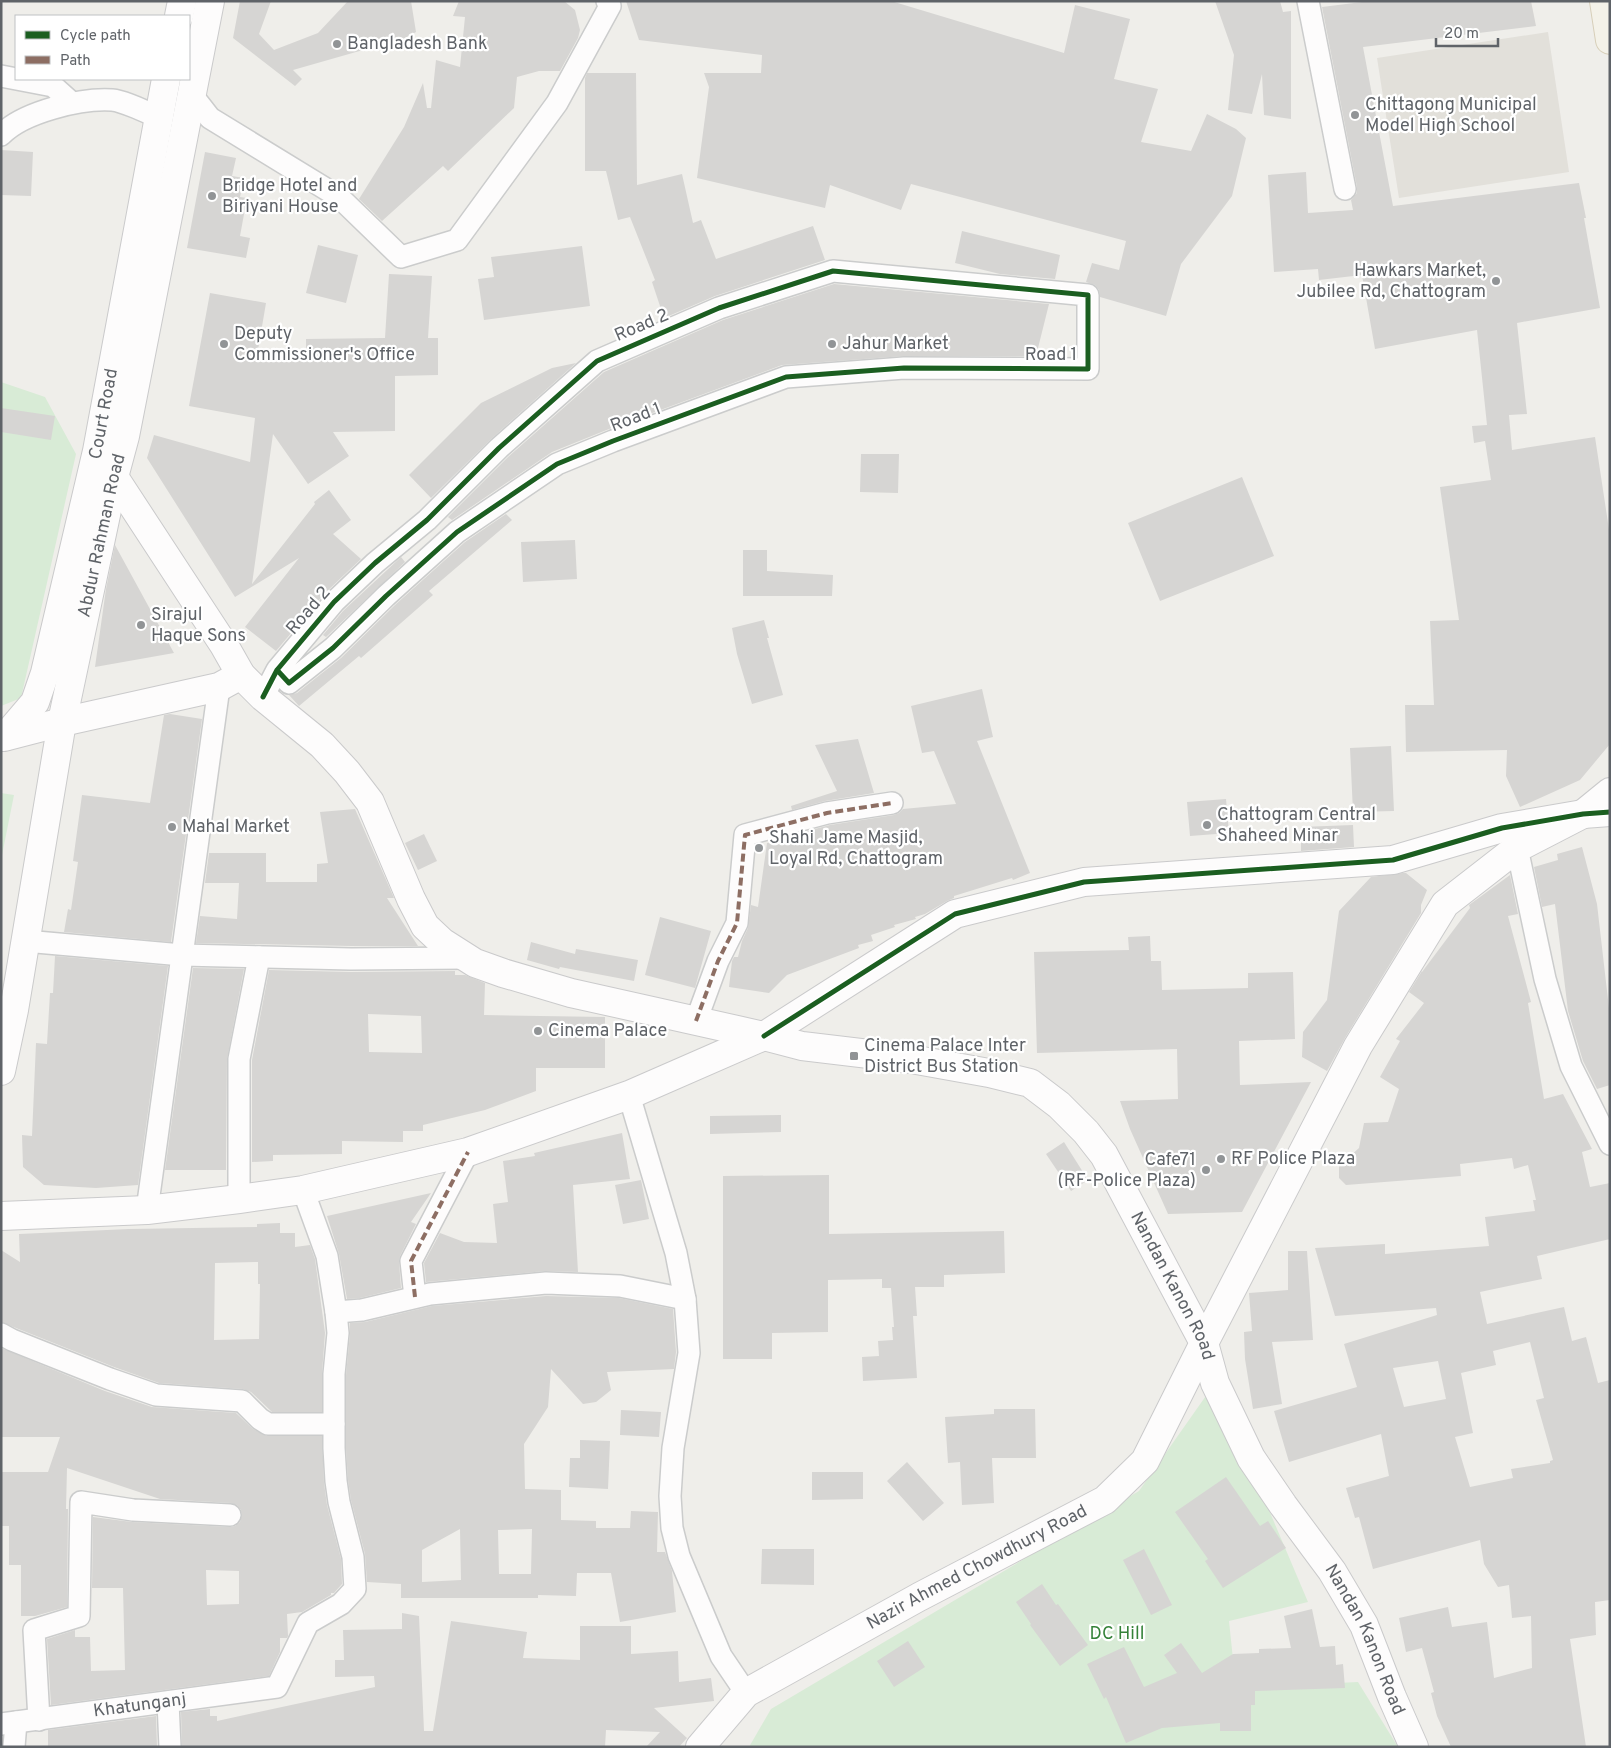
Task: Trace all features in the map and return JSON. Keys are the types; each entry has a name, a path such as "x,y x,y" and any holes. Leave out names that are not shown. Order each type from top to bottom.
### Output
{"main road":[{"path":"178,15 182,1"},
{"name":"Abdur Rahman Road","path":"1,1071 14,1010 62,722 114,478 125,436 210,1"},
{"path":"1604,1 1610,40"},
{"name":"Court Road","path":"4,737 35,702 45,673 97,451 166,80"},
{"name":"Nandan Kanon Road","path":"114,478 224,646 230,681 263,697 322,745 347,772 370,802 411,899 425,926 442,942 475,963 571,993 802,1046 911,1059 989,1073 1030,1084 1072,1118 1104,1155 1204,1343 1215,1384 1251,1458 1332,1571 1364,1625 1414,1747"},
{"path":"4,737 230,681"},
{"path":"1583,814 1610,792"},
{"path":"1,1216 147,1210 239,1199 303,1190 468,1152 629,1095 764,1036 955,914 1084,882 1392,860 1502,828 1583,814 1610,812"},
{"name":"Nazir Ahmed Chowdhury Road","path":"700,1747 746,1693 919,1597 1105,1500 1145,1461 1358,1046 1445,904 1517,848 1583,814"}],"street":[{"path":"192,95 210,118 339,197 400,257 457,240 557,103 610,6 607,1"},
{"path":"1308,1 1345,189"},
{"path":"1,76 15,79"},
{"path":"21,80 52,86 72,103"},
{"path":"1,135 33,114 72,103 114,100 159,118"},
{"name":"Road 2","path":"277,670 334,602 375,563 427,520 499,448 597,361 719,308 833,271 1088,295 1087,341"},
{"name":"Road 1","path":"277,670 289,683 333,648 386,596 457,532 558,464 613,441 786,377 904,368 1088,369 1087,341"},
{"path":"263,697 277,670"},
{"path":"147,1210 182,955 230,681"},
{"path":"696,1021 718,961 738,923 745,835 827,814 892,803"},
{"path":"1517,848 1545,979 1571,1066 1610,1144"},
{"path":"25,941 182,955 352,960 467,958"},
{"path":"239,1199 239,1059 259,957"},
{"path":"629,1095 676,1253 686,1299 689,1353 673,1448 670,1496 672,1528 679,1556 721,1656 746,1693"},
{"path":"416,1297 411,1260 468,1152"},
{"path":"1,1334 110,1379 156,1395 242,1401 260,1420 268,1424 334,1424 334,1374 338,1333 336,1312 327,1256 303,1190"},
{"path":"336,1312 362,1310 430,1294 546,1283 620,1286 686,1299"},
{"name":"Khatunganj","path":"9,1723 277,1687 308,1624 341,1604 355,1589 353,1557 339,1502 336,1481 334,1424"},
{"path":"39,1720 34,1630 79,1616 81,1502 133,1510 230,1515"},
{"path":"168,1702 170,1747"},
{"path":"9,1723 14,1747"}],"shaded area":[{"path":"1548,32 1569,172 1399,198 1377,58"}],"green space":[{"path":"1,382 45,397 76,454 21,698 1,706"},
{"path":"1,793 14,795 1,860"},
{"name":"DC Hill","path":"1215,1383 1308,1602 1229,1621 1236,1688 1358,1682 1398,1747 749,1747 771,1709 1139,1491"}],"building":[{"name":"Bangladesh Bank","path":"240,1 271,1 259,34 274,50 318,33 348,1 411,1 416,32 405,38 293,70 302,79 295,86 233,38"},
{"path":"459,1 564,1 575,10 580,30 578,38 560,71 539,71 517,77 514,108 448,171 443,166 382,221 359,199 404,127 423,83 427,108 431,108 436,60 460,67 465,17 453,16"},
{"path":"626,1 891,1 1064,53 1075,5 1130,19 1114,79 1158,89 1141,142 1191,151 1207,114 1236,129 1246,138 1232,196 1181,264 1166,316 1100,297 1099,290 1095,285 1086,282 1092,263 1119,270 1126,241 911,184 901,210 830,185 825,208 697,178 709,87 704,73 761,73 762,55 639,40"},
{"path":"1215,1 1280,1 1283,12 1291,11 1291,119 1264,115 1262,74 1252,114 1228,110 1234,55"},
{"path":"1370,1 1531,1 1536,26 1363,47 1393,206 1579,183 1586,218 1584,218 1600,308 1517,323 1527,414 1509,415 1512,450 1595,437 1610,536 1610,744 1580,780 1520,807 1506,776 1507,750 1406,752 1405,705 1434,705 1430,621 1459,620 1440,487 1491,480 1485,441 1474,443 1472,426 1487,425 1477,330 1375,349 1362,275 1319,280 1318,269 1274,272 1268,175 1306,172 1308,213 1353,210 1351,200 1357,193 1357,187 1322,7"},
{"path":"587,73 636,73 637,185 682,174 693,223 701,220 716,259 813,226 825,260 715,296 664,318 652,282 655,280 630,217 618,220 606,171 585,171 585,78"},
{"path":"1,150 33,152 31,196 1,195"},
{"path":"205,152 236,158 232,176 244,178 240,197 247,198 240,236 250,238 246,258 187,248"},
{"path":"962,231 1060,255 1055,279 1000,274 955,263"},
{"path":"318,245 358,255 346,303 306,293"},
{"path":"582,246 590,306 484,320 478,279 494,277 491,257"},
{"path":"389,274 432,276 428,338 438,338 438,375 395,376 395,431 333,432 349,456 308,484 273,434 252,584 315,504 314,502 329,490 351,520 333,534 361,559 324,594 276,651 245,627 299,558 235,597 147,458 154,435 250,462 255,418 189,406 210,293 266,303 258,350 306,356 306,339 385,338"},
{"path":"834,284 1049,304 1036,356 904,356 782,365 552,452 452,520 448,517 508,457 604,372 723,320"},
{"path":"576,363 491,439 431,498 409,475 481,403 552,368"},
{"path":"1,408 55,416 51,440 1,432"},
{"path":"861,454 899,454 898,493 860,492"},
{"path":"1242,477 1274,556 1160,601 1128,523"},
{"path":"506,514 512,520 429,591 433,595 361,658 359,656 299,706 289,695 297,693 341,658 395,605 465,542"},
{"path":"575,540 577,579 523,582 521,542"},
{"path":"115,545 174,653 95,667 106,589"},
{"path":"743,550 767,550 767,571 833,575 832,596 743,596"},
{"path":"401,557 405,562 326,637 323,635 343,611"},
{"path":"764,620 769,638 767,638 783,695 752,704 737,654 732,628"},
{"path":"982,689 993,737 977,741 1030,873 1013,880 1012,878 954,896 954,898 925,914 915,917 916,919 894,925 895,927 871,935 873,941 858,945 859,948 787,975 769,993 729,987 732,961 734,957 738,957 748,928 751,905 758,907 767,843 796,837 796,834 830,825 894,815 903,809 956,804 934,751 922,753 911,706"},
{"path":"170,714 202,719 171,942 64,932 68,909 71,910 78,862 73,861 82,795 150,803 164,715"},
{"path":"858,739 874,793 825,801 792,810 791,806 837,791 815,745"},
{"path":"1391,746 1394,811 1353,812 1350,748"},
{"path":"1226,799 1229,833 1190,836 1187,802"},
{"path":"355,809 394,898 387,898 418,946 196,943 200,916 237,919 239,883 205,883 209,853 266,853 266,882 317,882 317,864 328,863 320,812"},
{"path":"1353,825 1354,847 1301,851 1301,827"},
{"path":"424,834 437,861 418,870 405,843"},
{"path":"1582,847 1597,904 1610,1017 1610,1085 1597,1089 1583,1061 1568,1011 1555,904 1542,907 1534,867 1558,860 1557,854"},
{"path":"1406,873 1427,890 1421,905 1421,913 1327,1071 1302,1057 1303,1032 1327,1000 1339,911 1371,877"},
{"path":"1510,875 1518,914 1508,916 1531,1002 1528,1003 1544,1099 1563,1094 1592,1149 1582,1152 1590,1187 1610,1183 1610,1239 1537,1256 1542,1279 1480,1292 1487,1324 1564,1307 1572,1341 1586,1337 1598,1383 1610,1380 1610,1600 1595,1602 1596,1635 1570,1639 1586,1747 1451,1747 1437,1716 1431,1693 1434,1692 1422,1648 1406,1652 1399,1618 1448,1607 1452,1627 1487,1622 1494,1678 1532,1668 1531,1616 1512,1618 1509,1585 1498,1587 1484,1564 1480,1540 1373,1569 1359,1517 1355,1518 1346,1488 1389,1476 1381,1434 1289,1462 1274,1411 1357,1387 1344,1344 1437,1315 1436,1308 1335,1316 1315,1248 1385,1244 1385,1254 1489,1246 1485,1217 1535,1211 1533,1200 1536,1200 1528,1165 1514,1169 1512,1158 1460,1164 1461,1176 1346,1185 1339,1178 1339,1166 1359,1148 1364,1123 1388,1122 1399,1089 1380,1077 1400,1041 1396,1039 1424,1003 1409,992 1422,971 1470,908 1469,905","holes":["1530,1342 1544,1398 1536,1400 1553,1460 1550,1463 1511,1469 1513,1478 1470,1487 1455,1437 1473,1433 1461,1373 1496,1365 1493,1351","1438,1361 1446,1399 1404,1407 1393,1368"]},
{"path":"660,917 711,931 695,988 645,975"},
{"path":"1150,936 1151,961 1161,961 1162,990 1248,988 1248,973 1293,972 1295,1039 1239,1041 1240,1085 1311,1082 1242,1212 1168,1214 1130,1129 1120,1101 1178,1099 1177,1049 1037,1053 1034,952 1129,950 1128,937"},
{"path":"531,942 575,954 576,949 638,960 634,981 560,967 559,969 527,960"},
{"path":"55,956 168,966 138,1185 96,1188 44,1185 23,1167 22,1135 32,1136 36,1043 47,1044 50,993 53,993"},
{"path":"193,968 244,969 227,1059 226,1170 165,1170"},
{"path":"269,970 351,972 455,971 455,975 465,975 485,983 484,1015 605,1017 605,1068 536,1068 536,1091 485,1110 423,1125 423,1131 403,1131 403,1142 342,1141 342,1154 273,1155 273,1161 252,1162 252,1060","holes":["368,1014 421,1016 422,1053 369,1052"]},
{"path":"781,1115 781,1132 710,1134 710,1116"},
{"path":"622,1133 630,1179 573,1185 578,1272 545,1271 426,1282 424,1263 440,1233 464,1242 497,1243 493,1204 508,1202 503,1161 535,1156 534,1153"},
{"path":"1064,1142 1088,1180 1071,1191 1046,1154"},
{"path":"829,1175 829,1234 1004,1231 1005,1273 944,1275 944,1287 915,1287 917,1316 913,1316 917,1378 863,1381 862,1357 879,1356 878,1341 893,1340 891,1288 882,1288 882,1279 828,1280 828,1332 772,1333 772,1359 723,1359 723,1176"},
{"path":"641,1180 649,1219 623,1224 615,1185"},
{"path":"431,1193 411,1222 416,1224 400,1256 401,1288 360,1298 347,1299 339,1254 327,1216"},
{"path":"280,1223 280,1233 295,1233 295,1247 310,1245 315,1259 325,1333 322,1412 272,1412 251,1392 243,1389 159,1383 1,1322 1,1250 20,1262 19,1234 129,1229 257,1227 257,1224","holes":["258,1262 258,1284 260,1284 259,1339 214,1340 215,1263"]},
{"path":"1288,1251 1307,1251 1313,1340 1272,1342 1282,1404 1253,1409 1245,1359 1244,1332 1252,1331 1249,1293 1288,1290"},
{"path":"546,1296 619,1298 673,1309 676,1352 674,1369 607,1372 611,1390 596,1402 583,1404 551,1369 548,1407 524,1444 525,1489 561,1490 561,1520 596,1521 596,1528 630,1528 631,1511 658,1512 657,1552 665,1552 672,1571 676,1612 620,1622 611,1573 577,1573 576,1596 538,1595 538,1598 401,1598 401,1584 367,1582 365,1554 351,1500 348,1480 346,1375 350,1323 365,1322 432,1306","holes":["460,1529 461,1580 422,1582 422,1550","532,1529 531,1574 499,1574 498,1530"]},
{"path":"1,1348 105,1391 152,1407 236,1413 253,1429 267,1436 322,1436 324,1483 327,1505 341,1559 342,1584 334,1593 331,1593 331,1595 302,1612 287,1614 288,1636 287,1638 280,1638 280,1652 269,1676 51,1705 47,1639 75,1630 75,1637 90,1637 91,1671 125,1670 123,1588 92,1588 93,1517 132,1522 229,1527 235,1526 240,1522 242,1515 237,1505 231,1503 160,1499 67,1468 67,1607 35,1616 21,1616 21,1565 9,1565 9,1526 1,1526 1,1472 48,1472 60,1437 2,1437","holes":["206,1570 239,1571 239,1604 207,1605"]},
{"path":"994,1409 1035,1409 1036,1458 992,1458 994,1503 962,1505 960,1462 948,1463 945,1417 994,1414"},
{"path":"621,1410 661,1412 659,1437 620,1435"},
{"path":"580,1440 610,1441 608,1489 569,1487 570,1458 580,1458"},
{"path":"907,1462 944,1503 923,1521 887,1481"},
{"path":"812,1472 863,1472 863,1499 812,1500"},
{"path":"1226,1477 1260,1526 1268,1521 1286,1548 1223,1588 1205,1561 1208,1559 1175,1512"},
{"path":"762,1549 814,1549 814,1585 761,1584"},
{"path":"1144,1549 1172,1605 1151,1615 1123,1560"},
{"path":"1042,1584 1088,1645 1060,1666 1016,1602"},
{"path":"1312,1609 1320,1647 1335,1646 1336,1665 1343,1664 1345,1688 1255,1691 1255,1705 1251,1705 1251,1731 1220,1731 1220,1723 1162,1728 1126,1743 1106,1697 1104,1699 1087,1664 1124,1647 1144,1687 1177,1673 1164,1655 1181,1643 1202,1673 1233,1654 1259,1653 1259,1649 1291,1648 1284,1616"},
{"path":"402,1613 419,1616 424,1731 433,1731 451,1621 527,1632 523,1658 580,1660 580,1626 631,1626 631,1654 678,1651 679,1682 711,1678 714,1701 654,1708 687,1738 679,1747 646,1747 660,1732 606,1730 605,1747 182,1747 181,1712 210,1709 210,1716 217,1716 217,1721 375,1687 374,1676 335,1677 335,1660 344,1660 343,1630 402,1629"},
{"path":"908,1641 925,1667 894,1687 877,1661"},
{"path":"156,1716 157,1747 48,1747 48,1730"}],"marked path":[{"path":"696,1021 718,961 737,923 745,835 827,813 892,803"},
{"path":"415,1297 411,1261 468,1152"}],"cycle path":[{"path":"263,697 277,670 289,683 333,648 386,596 457,532 557,464 613,441 786,377 904,368 1088,369 1088,295 833,271 719,308 597,361 499,448 427,520 375,563 334,602 277,670"},
{"path":"764,1036 955,914 1084,882 1393,860 1502,828 1583,814 1610,812"}],"place":[{"name":"Bangladesh Bank","path":"337,44"},
{"name":"Chittagong Municipal Model High School","path":"1355,115"},
{"name":"Bridge Hotel and Biriyani House","path":"212,196"},
{"name":"Hawkars Market, Jubilee Rd, Chattogram","path":"1496,281"},
{"name":"Deputy Commissioner's Office","path":"224,344"},
{"name":"Jahur Market","path":"832,344"},
{"name":"Sirajul Haque Sons","path":"141,625"},
{"name":"Chattogram Central Shaheed Minar","path":"1207,825"},
{"name":"Mahal Market","path":"172,827"},
{"name":"Shahi Jame Masjid, Loyal Rd, Chattogram","path":"759,848"},
{"name":"Cinema Palace","path":"538,1031"},
{"name":"Cinema Palace Inter District Bus Station","path":"854,1056"},
{"name":"RF Police Plaza","path":"1221,1159"},
{"name":"Cafe71 (RF-Police Plaza)","path":"1206,1170"}]}
